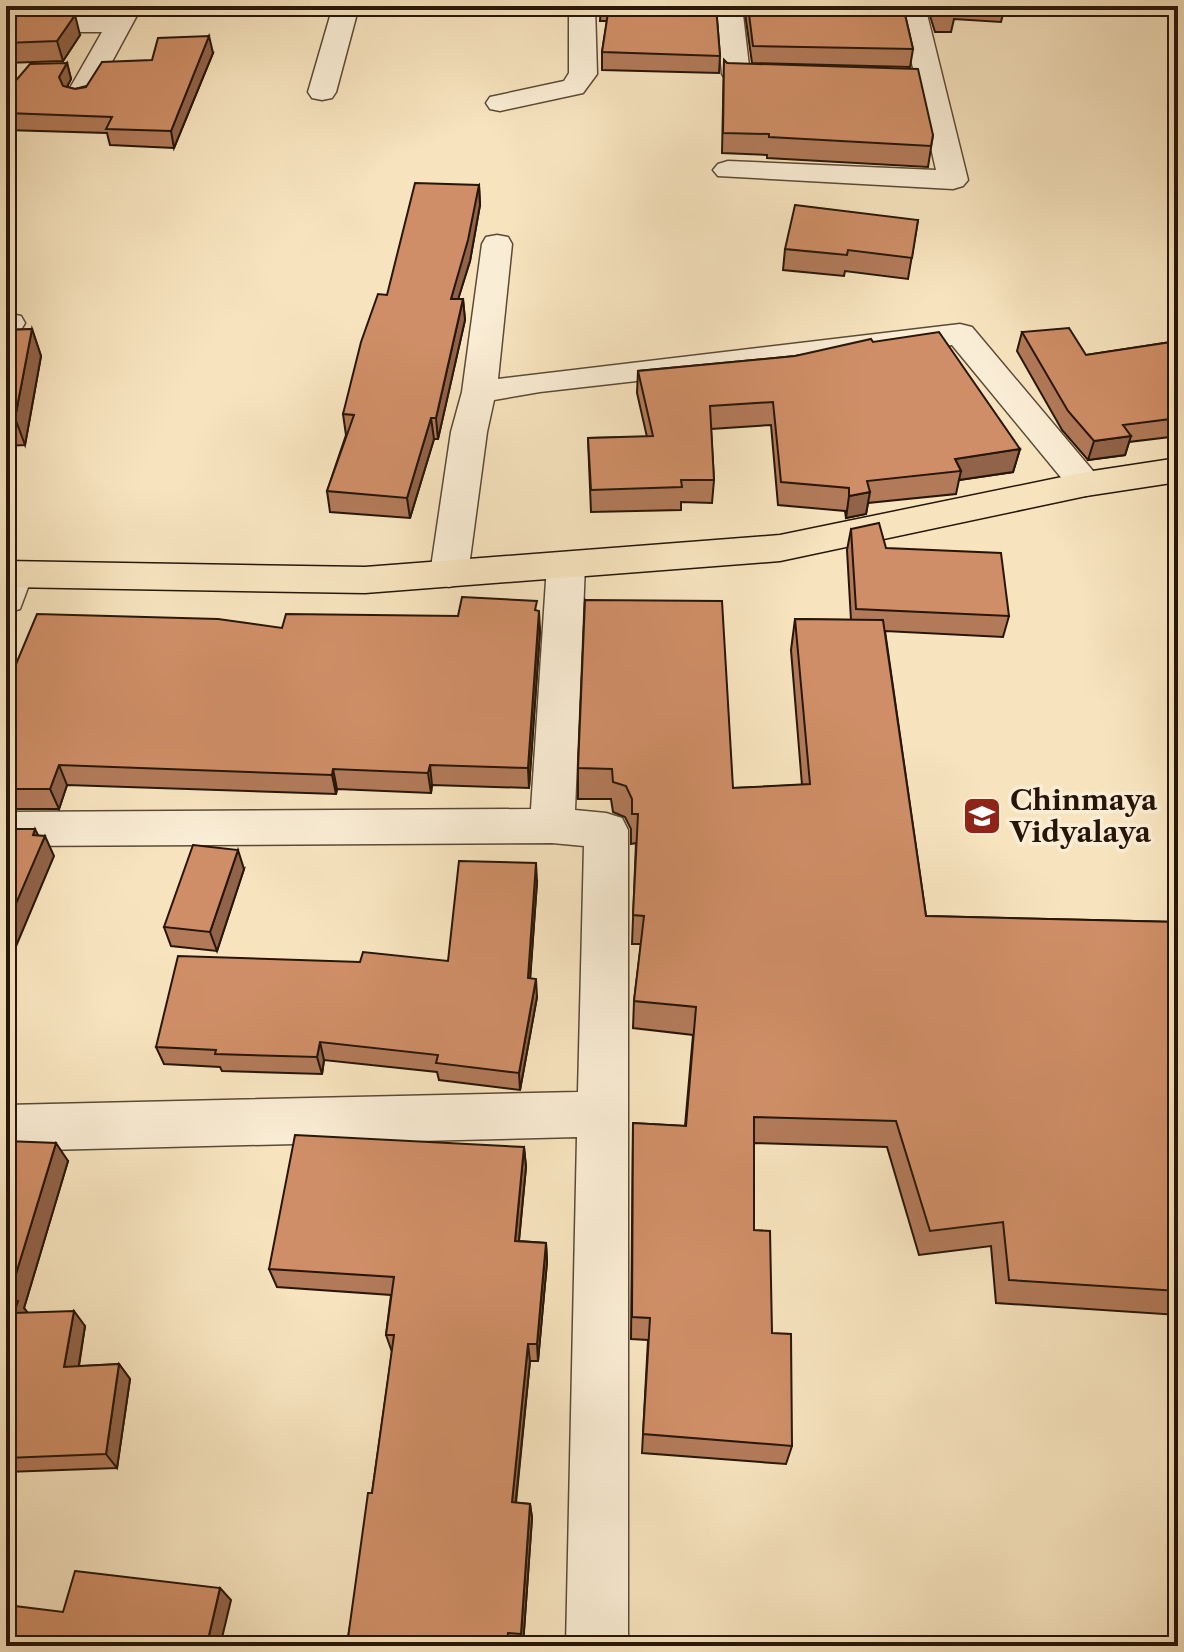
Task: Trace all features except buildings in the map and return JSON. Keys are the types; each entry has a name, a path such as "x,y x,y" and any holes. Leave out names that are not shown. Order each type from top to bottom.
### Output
{"main road":[{"path":"9,582 365,580 780,548 1086,484 1178,470"}],"street":[{"path":"322,92 346,6"},
{"path":"500,103 573,87 583,74 582,6"},
{"path":"729,6 736,74 811,75"},
{"path":"728,170 953,180 912,6"},
{"path":"6,24 123,15"},
{"path":"80,95 123,15"},
{"path":"901,77 931,78"},
{"path":"449,574 469,432 479,392 497,244"},
{"path":"479,392 540,382 960,334 1086,484"},
{"path":"552,826 566,565"},
{"path":"6,829 552,826 606,830 597,1646"},
{"path":"6,1128 603,1114"}],"place":[{"name":"Chinmaya Vidyalaya","path":"982,816"}]}
